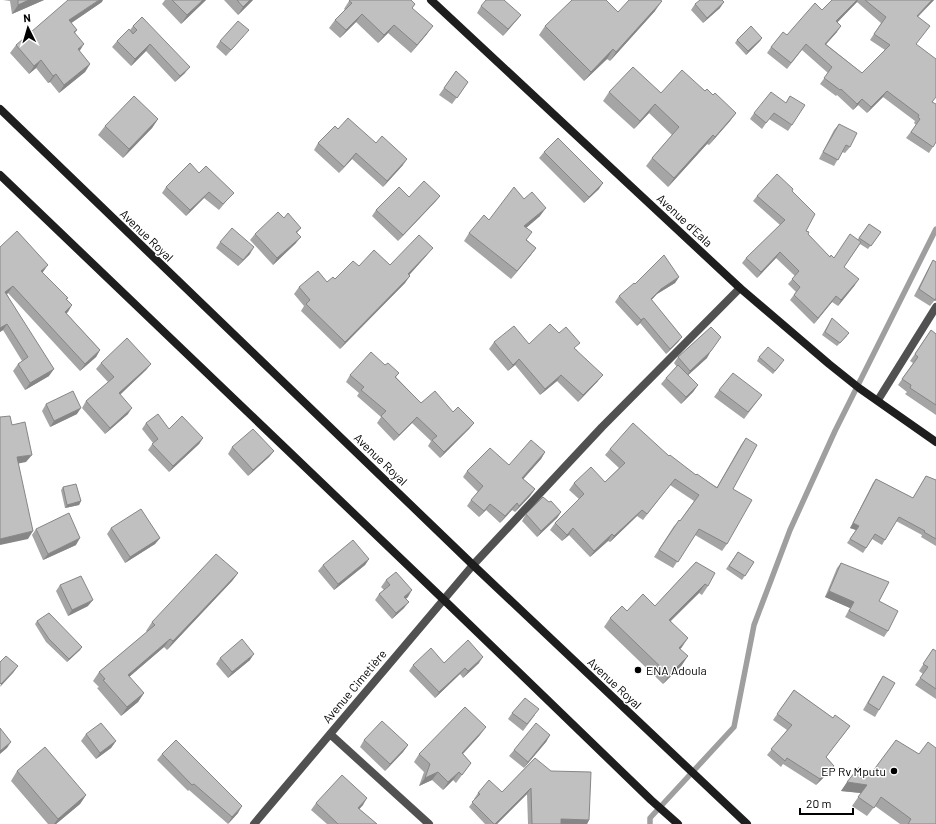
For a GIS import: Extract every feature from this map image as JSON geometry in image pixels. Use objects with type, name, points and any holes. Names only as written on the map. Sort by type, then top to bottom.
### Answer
[{"type":"street","name":"Avenue d'Eala","points":[[431,0],[740,288],[829,364],[936,442]]},
{"type":"street","name":"Avenue Royal","points":[[0,109],[473,565],[747,824]]},
{"type":"street","points":[[0,175],[651,800],[677,823]]},
{"type":"street","name":"Avenue Cimetière","points":[[254,824],[473,565],[602,427],[740,288]]},
{"type":"street","points":[[878,400],[936,307]]},
{"type":"street","points":[[330,734],[429,824]]},
{"type":"building","points":[[18,0],[29,0],[18,5]]},
{"type":"building","points":[[68,0],[99,0],[69,20],[77,30],[74,32],[84,44],[78,49],[90,64],[64,85],[56,74],[53,76],[41,60],[34,66],[16,45]]},
{"type":"building","points":[[172,0],[203,0],[187,15]]},
{"type":"building","points":[[237,0],[250,0],[243,7]]},
{"type":"building","points":[[411,0],[415,4],[412,8],[433,26],[417,45],[394,25],[384,35],[362,14],[346,30],[335,20],[352,3],[349,1]]},
{"type":"building","points":[[486,0],[504,0],[521,15],[508,29],[481,6]]},
{"type":"building","points":[[572,0],[606,0],[618,12],[629,0],[662,1],[616,52],[613,49],[591,72],[545,26]]},
{"type":"building","points":[[700,0],[722,0],[724,2],[707,18],[695,4]]},
{"type":"building","points":[[832,0],[857,0],[836,21],[841,26],[825,44],[862,73],[890,45],[874,34],[886,17],[865,0],[932,0],[917,16],[930,26],[916,44],[936,59],[936,97],[932,102],[936,104],[936,142],[933,147],[911,132],[920,119],[918,117],[919,115],[887,91],[871,107],[862,99],[857,104],[841,89],[840,90],[824,78],[832,67],[806,44],[791,63],[771,47],[783,32],[787,35],[815,3],[822,10]]},
{"type":"building","points":[[142,17],[190,67],[180,76],[150,44],[135,59],[117,41],[129,29],[133,34],[137,30],[133,26]]},
{"type":"building","points":[[238,21],[249,30],[231,50],[220,41]]},
{"type":"building","points":[[751,26],[762,38],[748,51],[737,40]]},
{"type":"building","points":[[633,67],[661,93],[682,70],[705,91],[707,89],[713,95],[715,93],[736,113],[715,137],[713,135],[674,178],[652,158],[679,127],[655,104],[640,121],[609,92]]},
{"type":"building","points":[[456,71],[468,82],[457,98],[444,88]]},
{"type":"building","points":[[771,92],[786,103],[790,96],[805,105],[792,125],[774,113],[766,123],[754,113]]},
{"type":"building","points":[[134,96],[158,119],[129,149],[105,126]]},
{"type":"building","points":[[348,118],[376,143],[382,136],[407,159],[387,181],[356,153],[344,167],[318,143],[335,126],[338,129]]},
{"type":"building","points":[[839,124],[857,133],[850,147],[846,145],[838,160],[823,152]]},
{"type":"building","points":[[558,138],[603,183],[589,197],[544,152]]},
{"type":"building","points":[[190,163],[199,173],[206,166],[234,193],[223,204],[209,192],[190,210],[166,187]]},
{"type":"building","points":[[777,174],[793,189],[792,191],[815,214],[806,231],[809,232],[808,234],[830,257],[831,255],[834,258],[850,234],[861,242],[844,267],[859,279],[841,300],[836,296],[818,318],[794,295],[800,287],[792,279],[799,271],[780,252],[761,272],[746,258],[785,220],[757,196]]},
{"type":"building","points":[[424,181],[440,196],[403,235],[376,210],[399,187],[409,197]]},
{"type":"building","points":[[514,187],[524,199],[532,192],[546,208],[524,226],[532,232],[526,240],[536,248],[517,271],[469,233],[484,215],[489,220]]},
{"type":"building","points":[[278,212],[284,218],[288,213],[301,228],[296,232],[301,237],[277,258],[255,234]]},
{"type":"building","points":[[869,224],[881,232],[871,246],[859,238]]},
{"type":"building","points":[[232,228],[254,247],[243,260],[220,242]]},
{"type":"building","points":[[17,231],[48,265],[41,271],[68,298],[66,299],[72,305],[65,312],[100,350],[85,364],[13,286],[5,292],[54,369],[30,383],[18,364],[28,357],[7,324],[0,328],[0,247]]},
{"type":"building","points":[[419,235],[433,248],[408,274],[410,276],[345,342],[306,304],[310,300],[299,287],[318,271],[327,282],[333,277],[335,279],[353,261],[359,266],[374,250],[390,265]]},
{"type":"building","points":[[664,255],[679,277],[661,289],[651,299],[682,337],[670,349],[644,318],[641,320],[619,296],[634,283],[635,284]]},
{"type":"building","points":[[933,260],[936,262],[935,300],[919,289]]},
{"type":"building","points":[[832,318],[849,333],[840,343],[825,332]]},
{"type":"building","points":[[550,324],[559,333],[566,327],[580,343],[574,348],[603,375],[583,395],[561,375],[545,389],[519,359],[513,365],[494,342],[514,326],[529,344]]},
{"type":"building","points":[[711,327],[721,337],[711,351],[690,371],[678,357]]},
{"type":"building","points":[[931,330],[936,334],[936,405],[910,388],[911,385],[902,379],[918,357],[915,354]]},
{"type":"building","points":[[127,338],[151,364],[119,393],[132,408],[110,428],[86,401],[114,377],[101,363]]},
{"type":"building","points":[[768,347],[784,360],[775,371],[759,357]]},
{"type":"building","points":[[371,352],[385,365],[388,363],[399,373],[395,377],[421,403],[435,391],[453,412],[458,407],[474,423],[444,452],[432,440],[437,436],[417,417],[399,435],[381,416],[386,411],[361,390],[364,387],[350,375]]},
{"type":"building","points":[[678,365],[698,385],[686,397],[666,378]]},
{"type":"building","points":[[733,373],[762,395],[748,412],[719,390]]},
{"type":"building","points":[[73,391],[81,408],[54,421],[46,404]]},
{"type":"building","points":[[158,414],[169,429],[182,416],[203,438],[173,466],[152,444],[158,439],[146,423]]},
{"type":"building","points":[[10,416],[12,425],[25,422],[32,455],[17,457],[33,531],[0,539],[0,417]]},
{"type":"building","points":[[633,423],[669,456],[670,455],[696,475],[697,474],[717,488],[746,438],[757,445],[733,489],[752,500],[727,544],[699,529],[678,562],[659,550],[679,520],[680,521],[699,495],[675,479],[647,514],[642,510],[614,536],[612,534],[594,551],[573,528],[567,535],[555,523],[584,494],[574,483],[591,467],[605,482],[625,463],[610,449]]},
{"type":"building","points":[[253,429],[274,451],[253,470],[232,447]]},
{"type":"building","points":[[531,440],[545,452],[522,478],[535,489],[519,506],[517,503],[505,516],[490,504],[484,511],[471,500],[483,486],[467,471],[490,448],[509,465]]},
{"type":"building","points":[[926,476],[936,480],[936,539],[924,532],[925,531],[899,517],[885,540],[875,534],[866,548],[850,539],[859,526],[853,523],[876,479],[913,498]]},
{"type":"building","points":[[76,484],[81,501],[67,505],[63,487]]},
{"type":"building","points":[[543,497],[549,502],[551,501],[561,512],[541,531],[526,514]]},
{"type":"building","points":[[141,509],[160,538],[130,557],[111,528]]},
{"type":"building","points":[[69,513],[80,538],[48,554],[36,529]]},
{"type":"building","points":[[353,540],[369,559],[338,584],[323,565]]},
{"type":"building","points":[[738,552],[754,562],[745,576],[729,566]]},
{"type":"building","points":[[216,554],[238,573],[173,641],[170,639],[128,675],[144,693],[127,707],[103,680],[105,679],[99,672],[155,625],[152,622]]},
{"type":"building","points":[[696,562],[715,573],[708,586],[705,584],[669,620],[688,638],[679,648],[688,656],[669,675],[610,618],[622,606],[627,611],[643,594],[655,606]]},
{"type":"building","points":[[841,563],[889,582],[879,601],[898,611],[888,631],[849,611],[854,602],[829,591]]},
{"type":"building","points":[[396,572],[412,590],[404,597],[409,602],[396,613],[379,594],[390,585],[386,580]]},
{"type":"building","points":[[81,576],[93,600],[72,610],[60,585]]},
{"type":"building","points":[[49,613],[82,647],[69,659],[49,639],[37,621]]},
{"type":"building","points":[[242,639],[254,654],[232,672],[220,658]]},
{"type":"building","points":[[468,640],[483,657],[468,671],[465,668],[439,692],[413,665],[431,648],[444,663]]},
{"type":"building","points":[[933,649],[936,651],[936,689],[920,678],[928,667],[923,664]]},
{"type":"building","points":[[6,656],[18,666],[1,684],[0,662]]},
{"type":"building","points":[[883,676],[895,683],[879,710],[868,703]]},
{"type":"building","points":[[794,690],[833,718],[835,715],[850,726],[826,757],[834,766],[820,779],[787,758],[785,761],[771,749],[792,725],[777,714]]},
{"type":"building","points":[[525,698],[539,709],[527,724],[512,713]]},
{"type":"building","points":[[465,707],[486,727],[462,753],[471,763],[462,775],[459,772],[448,782],[438,772],[425,778],[430,764],[419,754]]},
{"type":"building","points":[[382,721],[408,745],[390,764],[364,740]]},
{"type":"building","points":[[101,723],[116,741],[100,753],[86,734]]},
{"type":"building","points":[[536,723],[550,735],[528,762],[514,750]]},
{"type":"building","points":[[0,728],[11,742],[0,751]]},
{"type":"building","points":[[176,740],[242,806],[232,817],[194,784],[192,785],[162,754]]},
{"type":"building","points":[[896,740],[919,754],[928,742],[936,748],[936,824],[908,824],[911,819],[881,797],[874,808],[858,797],[867,785],[847,782],[859,767],[870,775]]},
{"type":"building","points":[[45,747],[86,795],[58,819],[17,771]]},
{"type":"building","points":[[535,758],[551,771],[591,772],[589,820],[561,819],[561,824],[532,824],[531,788],[495,824],[472,802],[480,794],[478,793],[489,780],[502,792]]},
{"type":"building","points":[[342,775],[367,798],[358,808],[377,824],[338,824],[316,803]]},
{"type":"waterway","points":[[650,824],[650,818],[734,727],[754,625],[790,530],[835,431],[936,229]]},
{"type":"place","name":"ENA Adoula","points":[[638,670]]},
{"type":"place","name":"EP Rv Mputu","points":[[894,771]]}]
